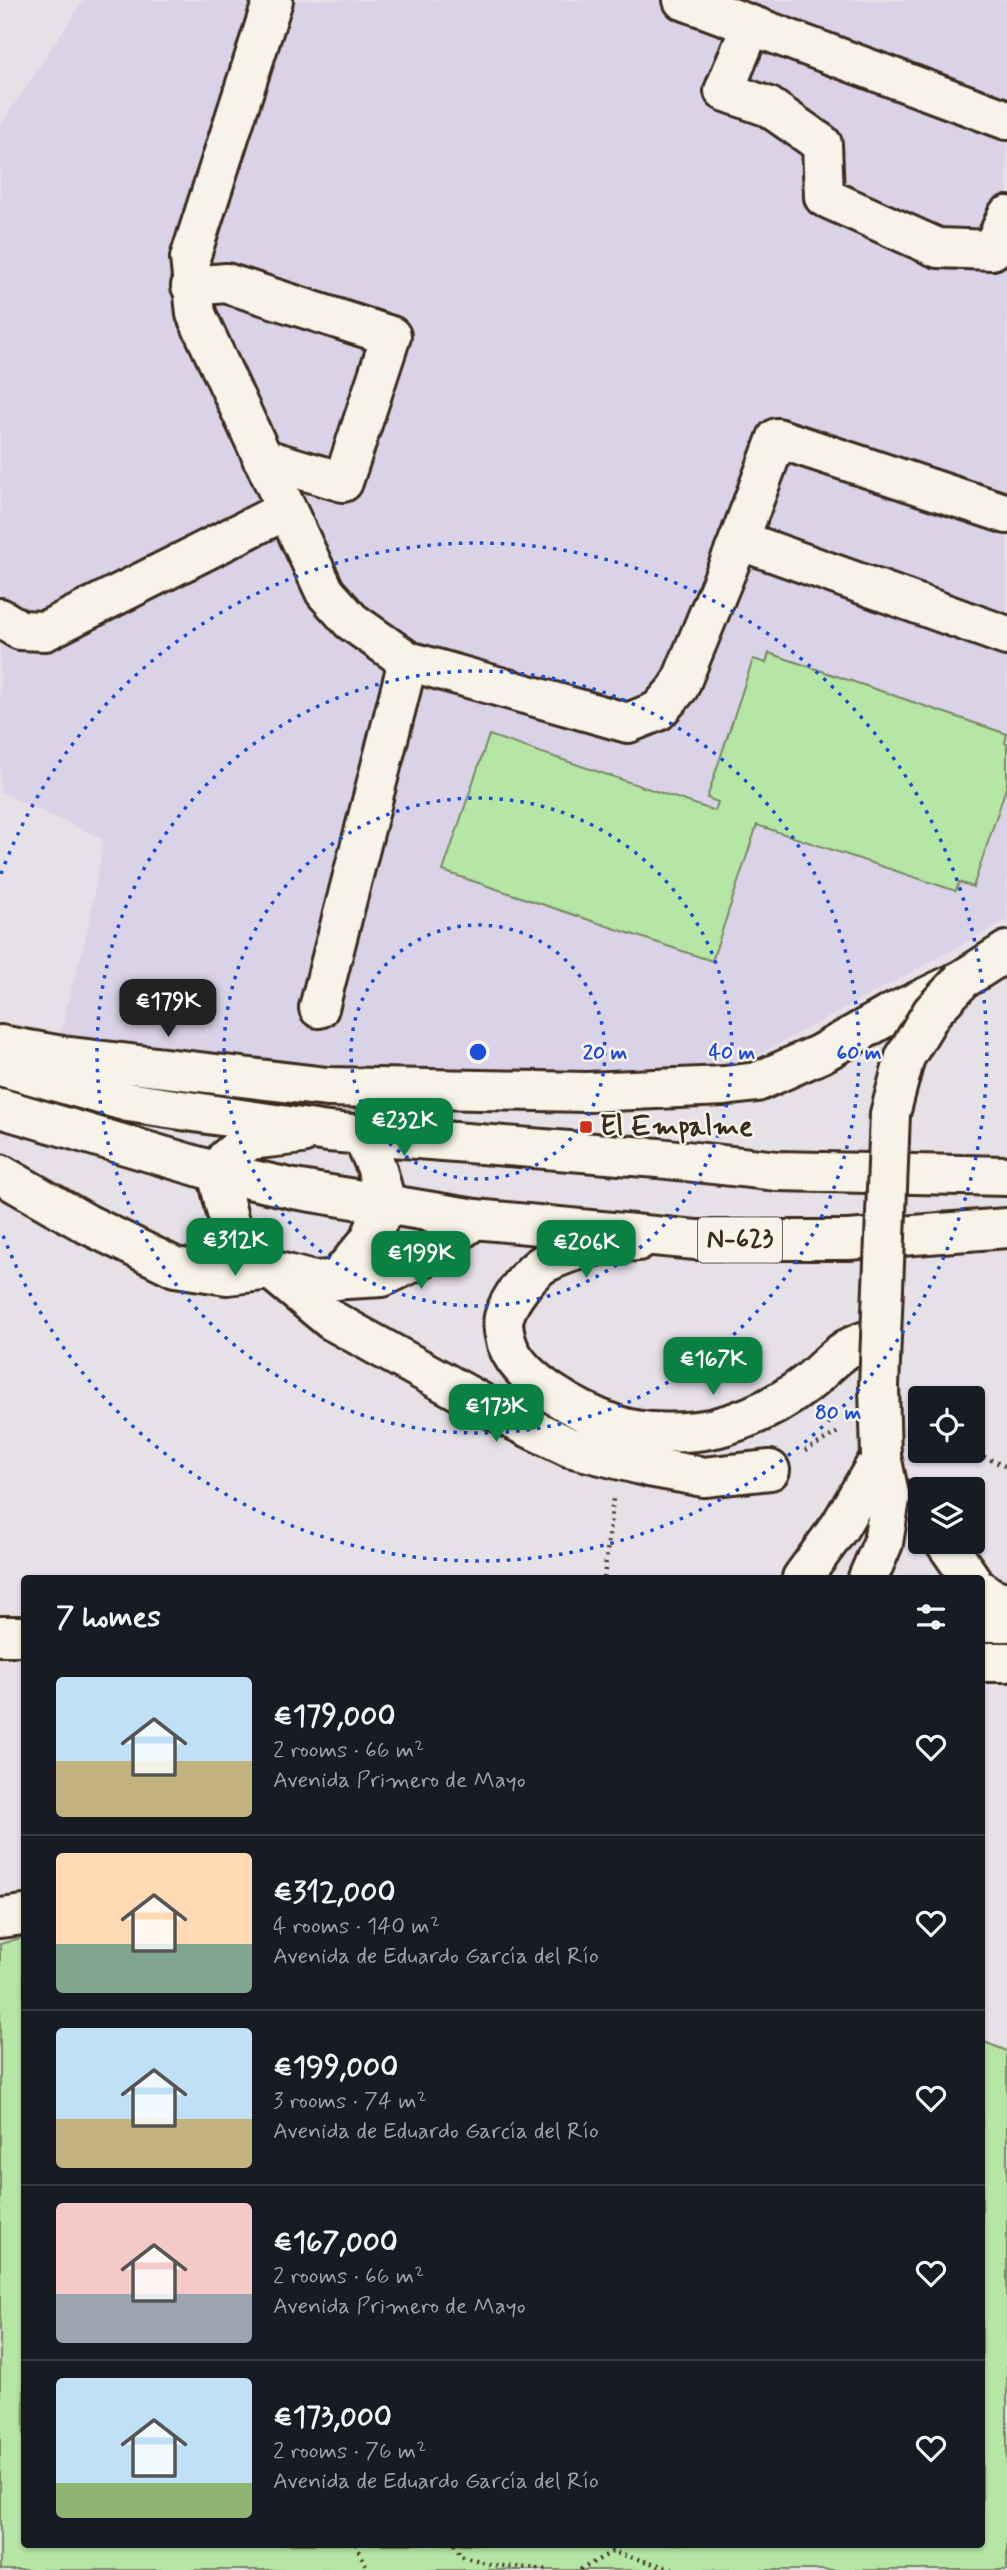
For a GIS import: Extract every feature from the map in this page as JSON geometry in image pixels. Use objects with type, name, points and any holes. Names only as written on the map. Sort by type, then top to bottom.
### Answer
[{"type":"main road","points":[[273,0],[190,258],[195,314],[325,592],[351,621],[408,661],[628,723],[658,711],[679,687],[777,438],[1007,514]]},
{"type":"main road","points":[[683,0],[1007,120]]},
{"type":"main road","points":[[751,26],[724,91],[769,107],[822,144],[824,197],[938,248],[992,250],[1007,216]]},
{"type":"main road","points":[[191,286],[226,283],[391,336],[343,482],[262,458]]},
{"type":"main road","points":[[0,618],[20,630],[45,631],[286,510]]},
{"type":"main road","points":[[739,540],[1007,636]]},
{"type":"main road","points":[[319,1008],[408,661]]},
{"type":"main road","points":[[0,1045],[62,1056],[327,1087],[587,1092],[724,1086],[757,1082],[820,1054],[889,1015],[962,980],[1007,951]]},
{"type":"main road","points":[[869,1575],[883,1543],[890,1499],[881,1456],[878,1387],[890,1114],[905,1057],[932,1012],[962,980]]},
{"type":"main road","points":[[0,1066],[128,1102],[345,1133],[659,1158],[777,1171],[1007,1177]]},
{"type":"main road","name":"N-623","points":[[0,1108],[217,1172],[295,1189],[475,1219],[696,1240],[848,1240],[1007,1228]]},
{"type":"main road","points":[[345,1133],[249,1140],[226,1159],[217,1172],[230,1226],[257,1258],[331,1320],[505,1416],[569,1447],[649,1467],[704,1477],[770,1470]]},
{"type":"main road","points":[[336,1280],[369,1241],[386,1203],[376,1166],[345,1133]]},
{"type":"main road","points":[[0,1174],[87,1224],[175,1267],[228,1275],[271,1270],[313,1281],[382,1277],[422,1258],[475,1219]]},
{"type":"main road","points":[[696,1240],[621,1241],[576,1251],[543,1264],[515,1293],[503,1319],[507,1344],[528,1376],[566,1401],[617,1425],[669,1433],[715,1428],[747,1418],[781,1402],[847,1349],[881,1335]]},
{"type":"main road","points":[[881,1456],[908,1490]]},
{"type":"main road","points":[[804,1575],[840,1526],[881,1456]]},
{"type":"main road","points":[[953,1554],[968,1575]]},
{"type":"main road","points":[[985,1594],[1007,1604]]},
{"type":"main road","points":[[985,1622],[1007,1622]]},
{"type":"main road","points":[[0,1636],[21,1636]]},
{"type":"main road","points":[[985,1662],[1007,1662]]},
{"type":"main road","points":[[0,1918],[21,1914]]},
{"type":"path","points":[[985,1457],[1007,1467]]},
{"type":"path","points":[[604,1575],[613,1498]]},
{"type":"path","points":[[358,2548],[368,2570]]},
{"type":"path","points":[[457,2548],[460,2555],[492,2565],[549,2570]]},
{"type":"path","points":[[580,2570],[612,2553],[677,2570]]},
{"type":"shaded area","points":[[84,0],[1007,0],[1007,920],[749,1060],[650,1070],[518,1075],[311,1069],[59,1037],[89,923],[103,839],[0,792],[0,126]]},
{"type":"green space","points":[[769,653],[1007,734],[1007,785],[973,887],[959,882],[956,891],[757,825],[712,961],[443,871],[489,735],[715,811],[718,802],[707,798],[753,659],[766,663]]},
{"type":"green space","points":[[21,1938],[21,2548],[985,2548],[985,2042],[1007,2051],[1007,2570],[0,2570],[0,1944]]},
{"type":"place","name":"El Empalme","points":[[586,1127]]}]
